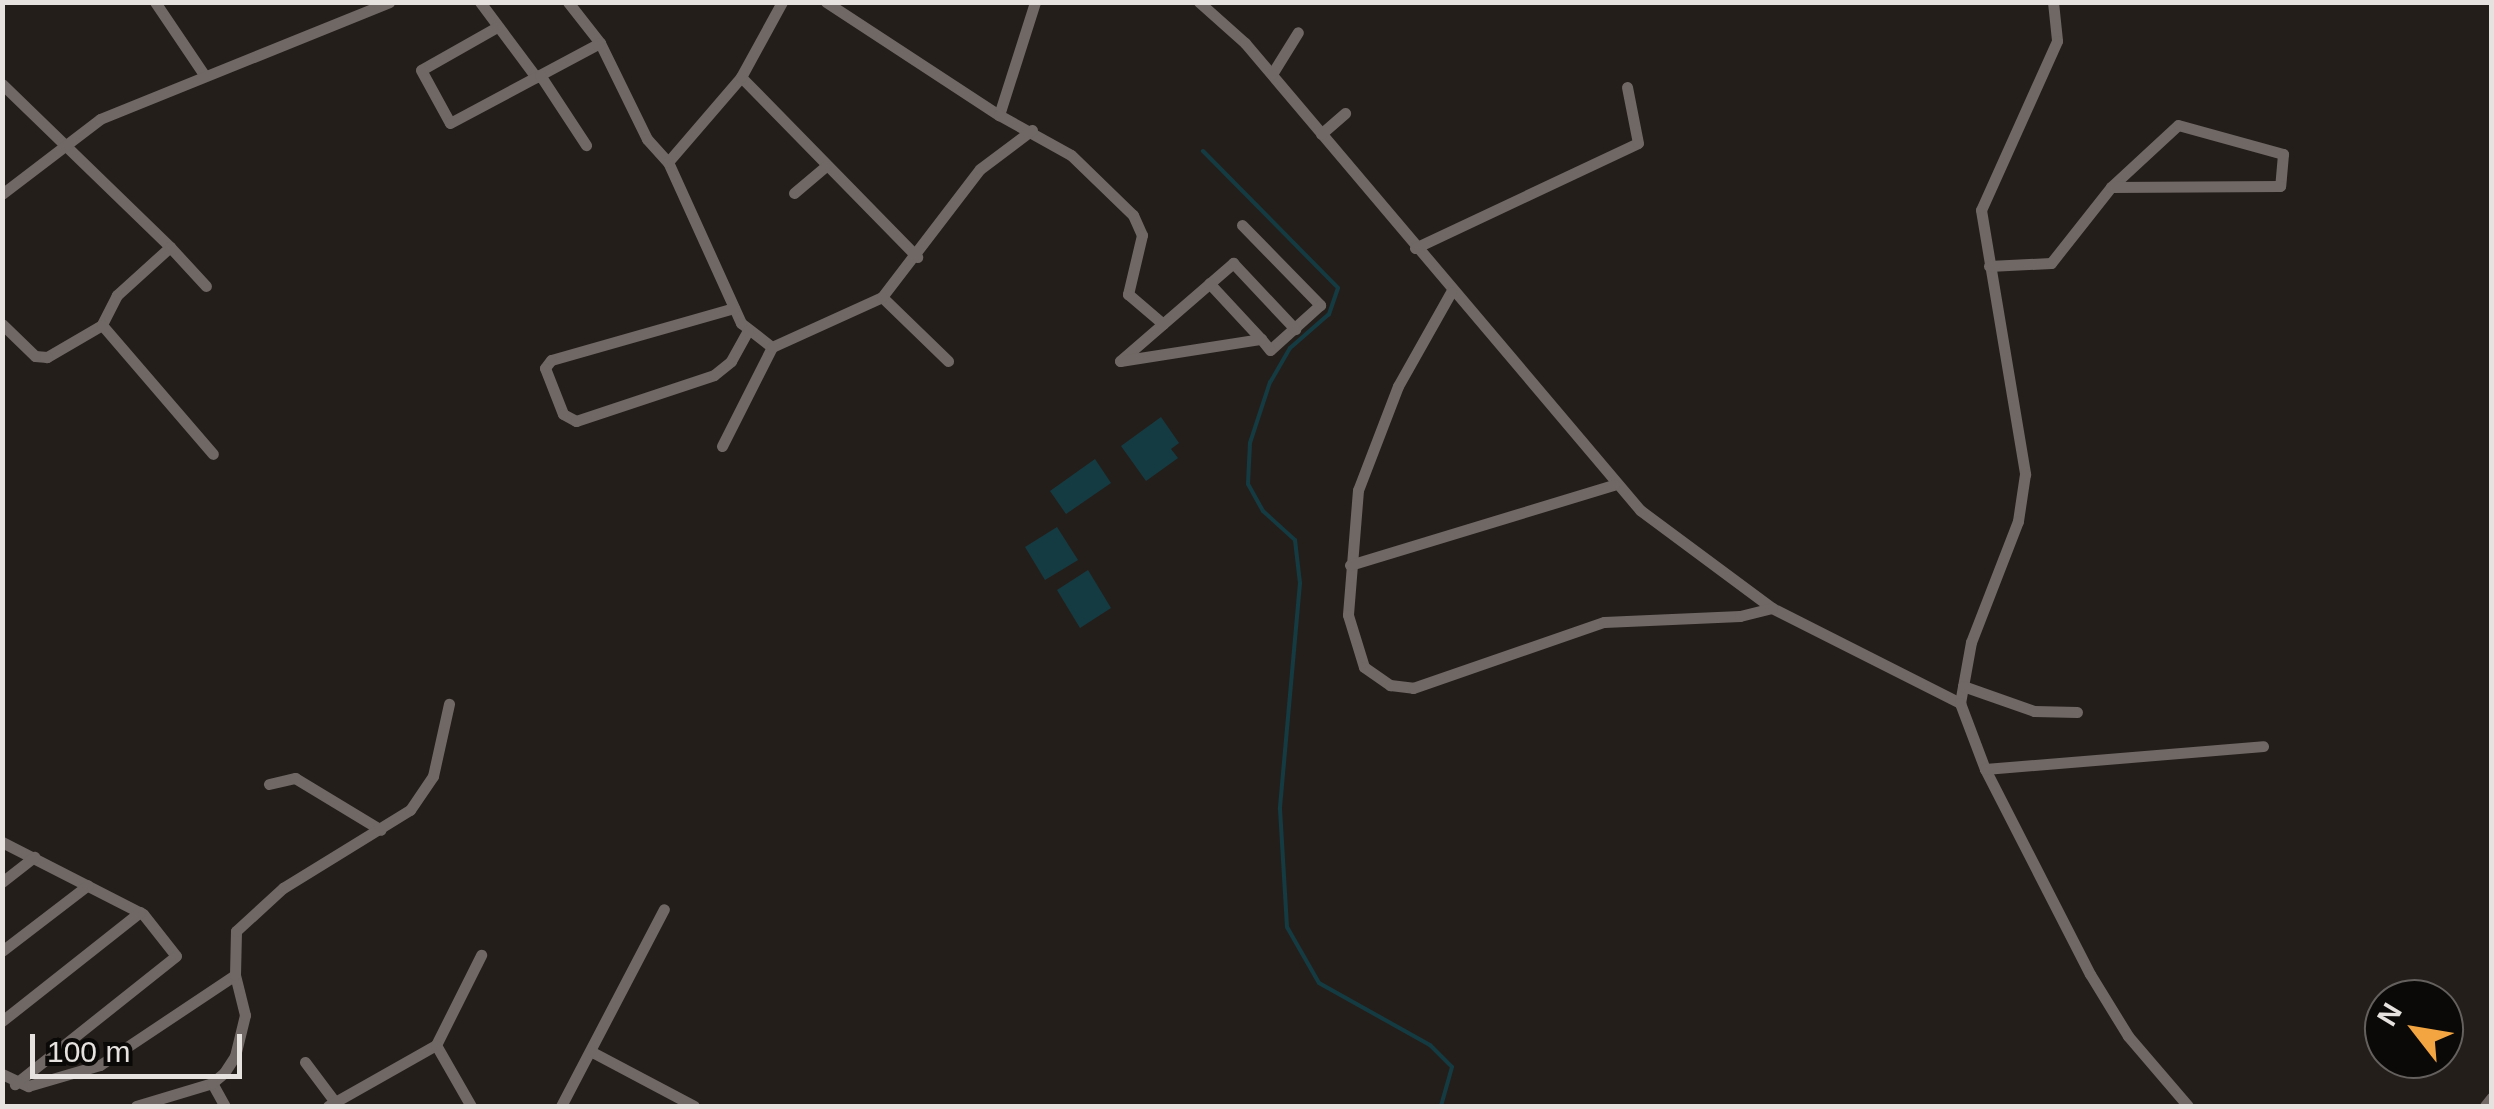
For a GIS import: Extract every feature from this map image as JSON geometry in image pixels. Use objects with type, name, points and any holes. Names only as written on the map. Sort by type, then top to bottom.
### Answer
[{"type":"street","points":[[155,2],[205,76]]},
{"type":"street","points":[[480,2],[586,144]]},
{"type":"street","points":[[568,2],[600,43],[648,139],[668,162],[734,308],[748,330],[772,348]]},
{"type":"street","points":[[668,162],[741,77],[782,2]]},
{"type":"street","points":[[826,2],[999,115],[1071,155],[1140,225],[1128,294],[1164,324]]},
{"type":"street","points":[[999,115],[1035,2]]},
{"type":"street","points":[[1200,2],[1272,74],[1411,246],[1614,485],[1772,608],[1960,703]]},
{"type":"street","points":[[2053,2],[2057,42],[1981,210],[2024,497],[1971,642],[1960,703],[1984,769],[2109,1007],[2188,1106]]},
{"type":"street","points":[[2,194],[62,142],[205,76],[381,4]]},
{"type":"street","points":[[497,27],[421,70],[446,121],[454,123],[600,43]]},
{"type":"street","points":[[1272,74],[1298,32]]},
{"type":"street","points":[[741,77],[917,257]]},
{"type":"street","points":[[2,84],[170,246],[206,286]]},
{"type":"street","points":[[1411,246],[1638,143],[1627,87]]},
{"type":"street","points":[[1321,134],[1345,113]]},
{"type":"street","points":[[1989,266],[2050,264],[2110,187],[2178,124],[2283,154],[2280,186],[2110,187]]},
{"type":"street","points":[[722,446],[772,348],[882,296],[917,257],[980,169],[1032,130]]},
{"type":"street","points":[[794,193],[826,166]]},
{"type":"street","points":[[1210,284],[1270,350],[1320,305],[1242,225]]},
{"type":"street","points":[[2,324],[35,356],[47,357],[102,325],[117,295],[170,246]]},
{"type":"street","points":[[1260,340],[1120,362],[1233,263],[1295,329]]},
{"type":"street","points":[[1452,292],[1369,450],[1350,565],[1355,646],[1377,679],[1400,688],[1604,622],[1740,616],[1772,608]]},
{"type":"street","points":[[882,296],[948,361]]},
{"type":"street","points":[[734,308],[551,360],[545,368],[563,414],[571,422],[714,375],[731,361],[748,330]]},
{"type":"street","points":[[102,325],[213,454]]},
{"type":"street","points":[[1350,565],[1614,485]]},
{"type":"street","points":[[1963,686],[2034,710],[2077,712]]},
{"type":"street","points":[[136,1106],[212,1083],[236,1056],[244,1034],[235,975],[241,924],[283,888],[410,810],[433,776],[449,704]]},
{"type":"street","points":[[1984,769],[2263,746]]},
{"type":"street","points":[[269,784],[295,778],[381,830]]},
{"type":"street","points":[[2,842],[140,912],[176,956],[15,1084]]},
{"type":"street","points":[[2,882],[34,858]]},
{"type":"street","points":[[2,952],[88,884]]},
{"type":"street","points":[[561,1106],[594,1053],[664,909]]},
{"type":"street","points":[[2,1021],[140,912]]},
{"type":"street","points":[[305,1062],[332,1104],[436,1045],[481,955]]},
{"type":"street","points":[[2,1074],[15,1084],[35,1085],[106,1062],[235,975]]},
{"type":"street","points":[[436,1045],[461,1096],[471,1106]]},
{"type":"street","points":[[594,1053],[694,1106]]},
{"type":"street","points":[[212,1083],[224,1106]]},
{"type":"street","points":[[448,1106],[461,1096]]},
{"type":"street","points":[[2484,1106],[2492,1097]]},
{"type":"water","points":[[1161,417],[1179,443],[1171,449],[1178,458],[1146,481],[1121,446]]},
{"type":"water","points":[[1095,459],[1111,483],[1066,514],[1050,491]]},
{"type":"water","points":[[1057,527],[1078,560],[1045,580],[1025,547]]},
{"type":"water","points":[[1088,570],[1111,608],[1080,628],[1057,590]]},
{"type":"waterway","points":[[1203,151],[1338,288],[1329,314],[1290,348],[1270,382],[1250,443],[1248,484],[1263,511],[1295,540],[1300,583],[1280,809],[1287,927],[1319,983],[1430,1045],[1452,1067],[1441,1106]]}]
